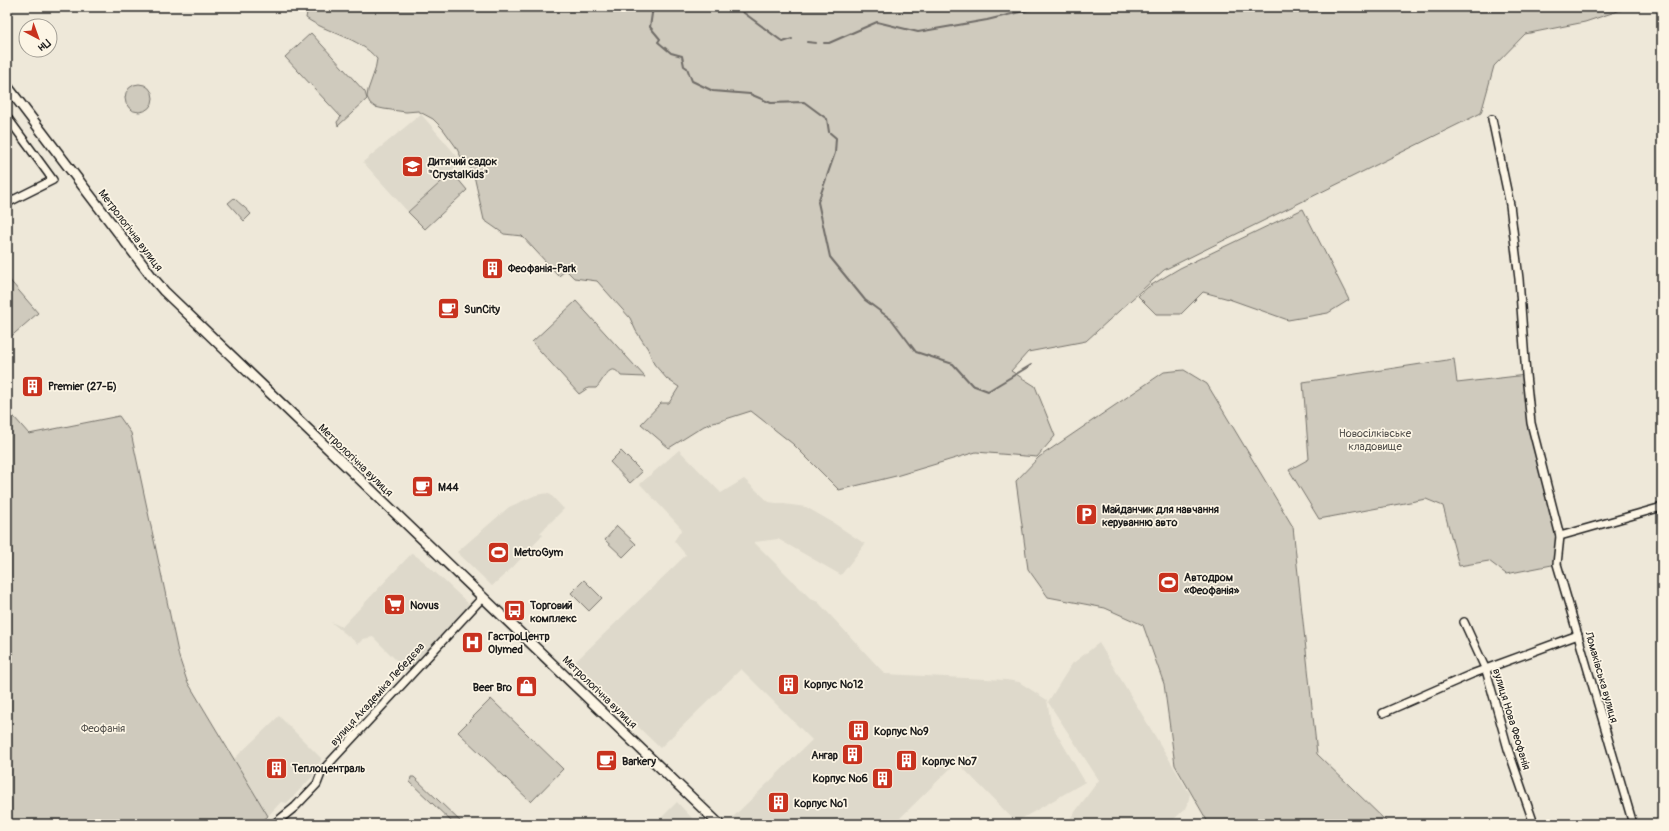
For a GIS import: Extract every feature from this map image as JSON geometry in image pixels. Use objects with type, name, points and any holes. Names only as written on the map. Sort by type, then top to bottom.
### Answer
[{"type":"street","name":"Метрологічна вулиця","points":[[7,86],[152,278],[164,291],[719,824]]},
{"type":"street","points":[[7,118],[53,178],[52,181],[7,203]]},
{"type":"street","points":[[1492,119],[1510,205],[1519,279],[1531,423],[1560,536],[1662,507]]},
{"type":"street","name":"Ломаківська вулиця","points":[[1560,536],[1557,564],[1633,824]]},
{"type":"street","name":"вулиця Академіка Лебедєва","points":[[274,824],[317,784],[322,771],[483,597]]},
{"type":"street","name":"вулиця Нова Феофанія","points":[[1464,622],[1486,670],[1508,749],[1534,824]]},
{"type":"street","points":[[1383,713],[1472,674],[1578,635]]},
{"type":"shaded area","name":"Дитячий садок \"CrystalKids\"","points":[[421,114],[462,162],[408,212],[363,162]]},
{"type":"shaded area","points":[[679,450],[721,493],[744,479],[769,502],[806,507],[865,544],[841,575],[778,539],[754,542],[811,599],[818,602],[885,674],[1006,680],[1019,682],[1047,700],[1051,724],[1085,782],[1016,822],[957,762],[897,821],[900,824],[738,824],[732,818],[812,740],[741,669],[660,748],[573,664],[686,555],[674,541],[682,529],[640,484]]},
{"type":"shaded area","points":[[549,493],[564,509],[540,533],[543,535],[513,567],[492,586],[457,552],[509,507],[536,495]]},
{"type":"shaded area","points":[[412,553],[423,561],[470,605],[407,671],[373,637],[363,639],[358,644],[331,622],[342,627]]},
{"type":"shaded area","points":[[1099,643],[1190,794],[1187,807],[1172,821],[1175,824],[1066,824],[1099,780],[1048,702],[1072,664]]},
{"type":"shaded area","points":[[279,716],[321,758],[321,761],[312,770],[313,776],[287,803],[281,802],[268,816],[234,759]]},
{"type":"shaded area","points":[[677,802],[698,824],[655,824]]},
{"type":"green space","points":[[308,7],[1630,7],[1585,22],[1525,34],[1494,66],[1481,113],[1164,270],[1086,341],[1028,352],[1011,371],[1035,386],[1055,436],[1037,457],[976,452],[896,476],[839,490],[793,444],[751,411],[704,426],[669,448],[641,424],[661,403],[669,403],[679,387],[667,379],[654,364],[648,349],[636,331],[630,318],[597,281],[574,278],[566,270],[559,276],[522,236],[504,234],[484,220],[473,171],[461,157],[456,147],[443,129],[433,119],[418,111],[406,112],[384,109],[375,107],[370,103],[367,97],[368,90],[377,59],[361,45],[323,28],[306,18]]},
{"type":"green space","points":[[311,33],[365,92],[367,99],[338,126],[337,122],[341,117],[285,57]]},
{"type":"green space","points":[[139,84],[149,88],[153,98],[149,108],[139,112],[129,108],[125,98],[129,88]]},
{"type":"green space","points":[[452,172],[467,190],[425,229],[408,212]]},
{"type":"green space","points":[[234,198],[251,214],[244,221],[228,203]]},
{"type":"green space","points":[[1303,209],[1349,300],[1328,313],[1288,320],[1229,299],[1203,292],[1181,314],[1156,314],[1138,296],[1148,287],[1180,268]]},
{"type":"green space","points":[[7,277],[38,313],[7,340]]},
{"type":"green space","points":[[576,301],[645,377],[621,376],[617,371],[613,370],[607,373],[596,388],[588,388],[579,394],[532,342]]},
{"type":"green space","name":"Новосілківське кладовище","points":[[1454,359],[1457,383],[1526,375],[1531,423],[1560,536],[1557,564],[1506,574],[1489,561],[1459,566],[1443,506],[1426,499],[1319,519],[1289,470],[1309,459],[1303,382]]},
{"type":"green space","name":"Автодром «Феофанія»","points":[[1184,370],[1207,384],[1293,527],[1317,754],[1389,824],[1209,824],[1175,765],[1164,684],[1143,625],[1105,608],[1048,597],[1028,569],[1016,481],[1039,457],[1164,372]]},
{"type":"green space","name":"Феофанія","points":[[7,409],[29,434],[119,416],[131,433],[179,657],[187,681],[268,816],[259,824],[7,824]]},
{"type":"green space","points":[[621,451],[642,472],[630,483],[610,462]]},
{"type":"green space","points":[[617,526],[636,544],[623,557],[605,540]]},
{"type":"green space","points":[[584,580],[602,598],[589,611],[571,593]]},
{"type":"green space","points":[[491,699],[563,769],[531,802],[458,732]]},
{"type":"green space","points":[[411,777],[414,777],[463,824],[454,824],[410,782]]},
{"type":"waterway","points":[[653,7],[650,27],[660,39],[658,42],[671,53],[682,56],[684,66],[687,68],[692,81],[713,91],[750,94],[771,103],[804,102],[827,119],[829,132],[836,138],[835,153],[818,202],[830,257],[865,300],[892,320],[916,352],[953,364],[972,385],[988,391],[1031,365]]},
{"type":"waterway","points":[[736,7],[783,42],[792,39]]},
{"type":"waterway","points":[[824,43],[829,43],[877,22],[918,32],[987,20],[1040,7]]},
{"type":"waterway","points":[[807,42],[816,43]]},
{"type":"place","name":"Дитячий садок \"CrystalKids\"","points":[[412,167]]},
{"type":"place","name":"Феофанія-Park","points":[[493,268]]},
{"type":"place","name":"SunCity","points":[[448,309]]},
{"type":"place","name":"Premier (27-Б)","points":[[33,386]]},
{"type":"place","name":"M44","points":[[422,487]]},
{"type":"place","name":"Майданчик для навчання керуванню авто","points":[[1086,515]]},
{"type":"place","name":"MetroGym","points":[[498,552]]},
{"type":"place","name":"Автодром «Феофанія»","points":[[1169,583]]},
{"type":"place","name":"Novus","points":[[395,605]]},
{"type":"place","name":"Торговий комплекс","points":[[515,611]]},
{"type":"place","name":"ГастроЦентр Olymed","points":[[472,642]]},
{"type":"place","name":"Корпус №12","points":[[788,684]]},
{"type":"place","name":"Beer Bro","points":[[527,687]]},
{"type":"place","name":"Корпус №9","points":[[859,731]]},
{"type":"place","name":"Ангар","points":[[853,755]]},
{"type":"place","name":"Barkery","points":[[606,761]]},
{"type":"place","name":"Корпус №7","points":[[906,761]]},
{"type":"place","name":"Теплоцентраль","points":[[277,768]]},
{"type":"place","name":"Корпус №6","points":[[883,778]]},
{"type":"place","name":"Корпус №1","points":[[779,803]]}]
